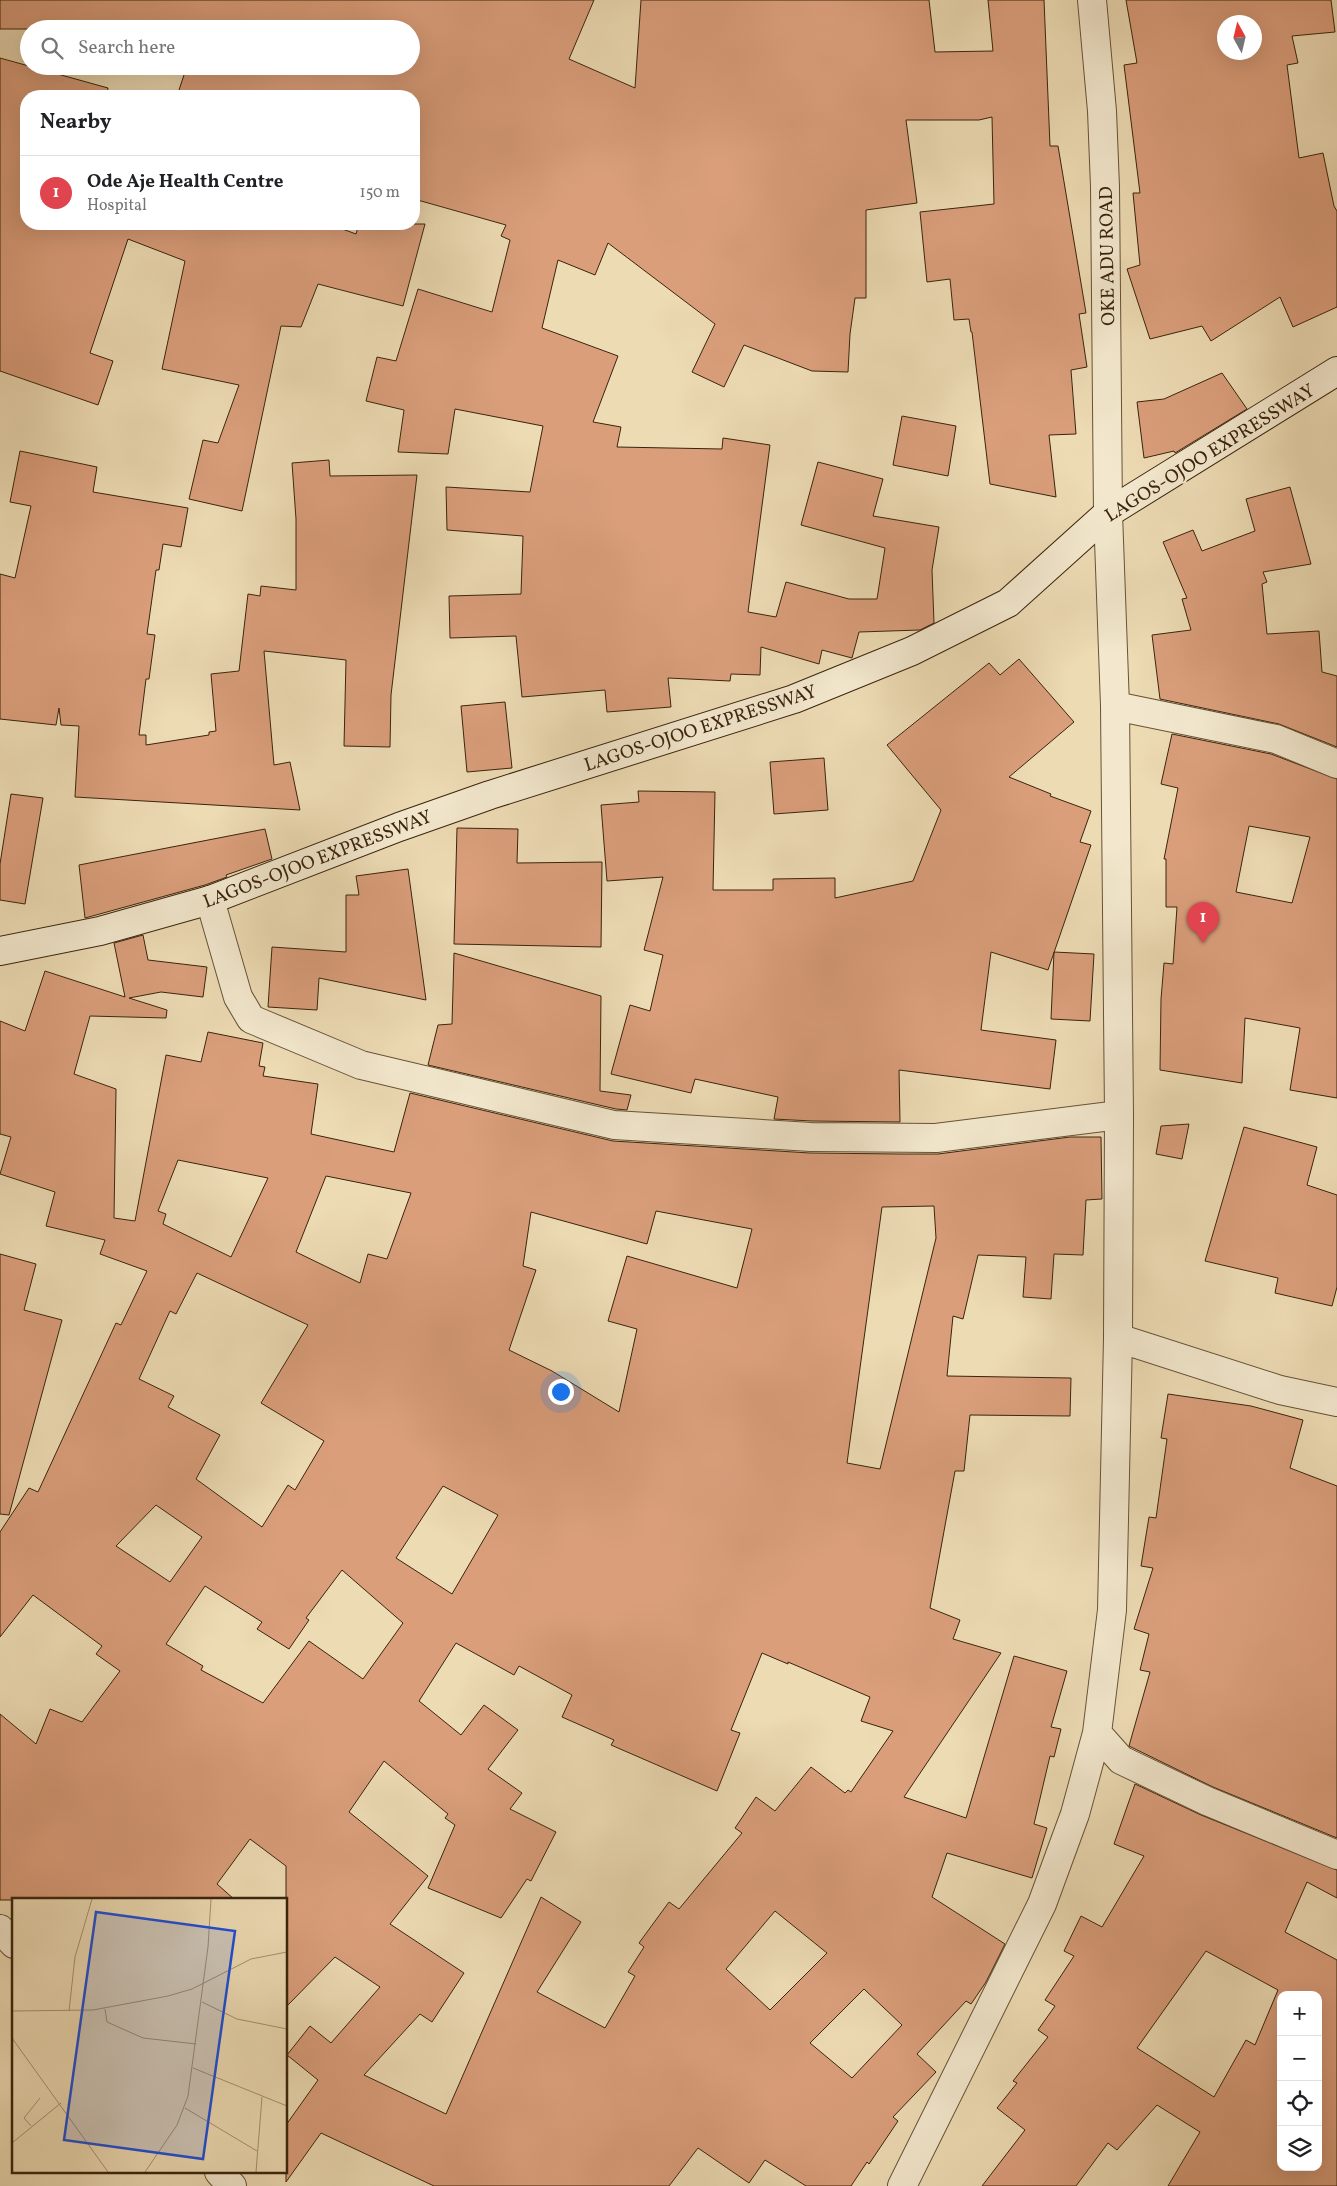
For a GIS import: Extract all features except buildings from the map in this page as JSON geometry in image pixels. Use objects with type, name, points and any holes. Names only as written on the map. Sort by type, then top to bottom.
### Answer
[{"type":"street","name":"OKE ADU ROAD","points":[[902,2186],[1042,1904],[1075,1814],[1097,1733],[1112,1610],[1118,1338],[1119,1115],[1115,706],[1108,513],[1105,187],[1102,111],[1092,0]]},
{"type":"street","name":"LAGOS-OJOO EXPRESSWAY","points":[[0,951],[100,930],[210,900],[490,794],[794,699],[912,651],[1008,603],[1108,513],[1337,371]]},
{"type":"street","points":[[1115,706],[1276,738],[1337,764]]},
{"type":"street","points":[[210,900],[238,997],[251,1019],[361,1065],[605,1123],[811,1137],[936,1138],[1119,1115]]},
{"type":"street","points":[[1118,1338],[1280,1390],[1337,1402]]},
{"type":"street","points":[[1097,1733],[1121,1760],[1207,1801],[1337,1855]]},
{"type":"street","points":[[0,1929],[12,1942]]},
{"type":"street","points":[[221,2174],[232,2186]]},
{"type":"place","name":"Ode Aje Health Centre","points":[[1203,943]]}]
